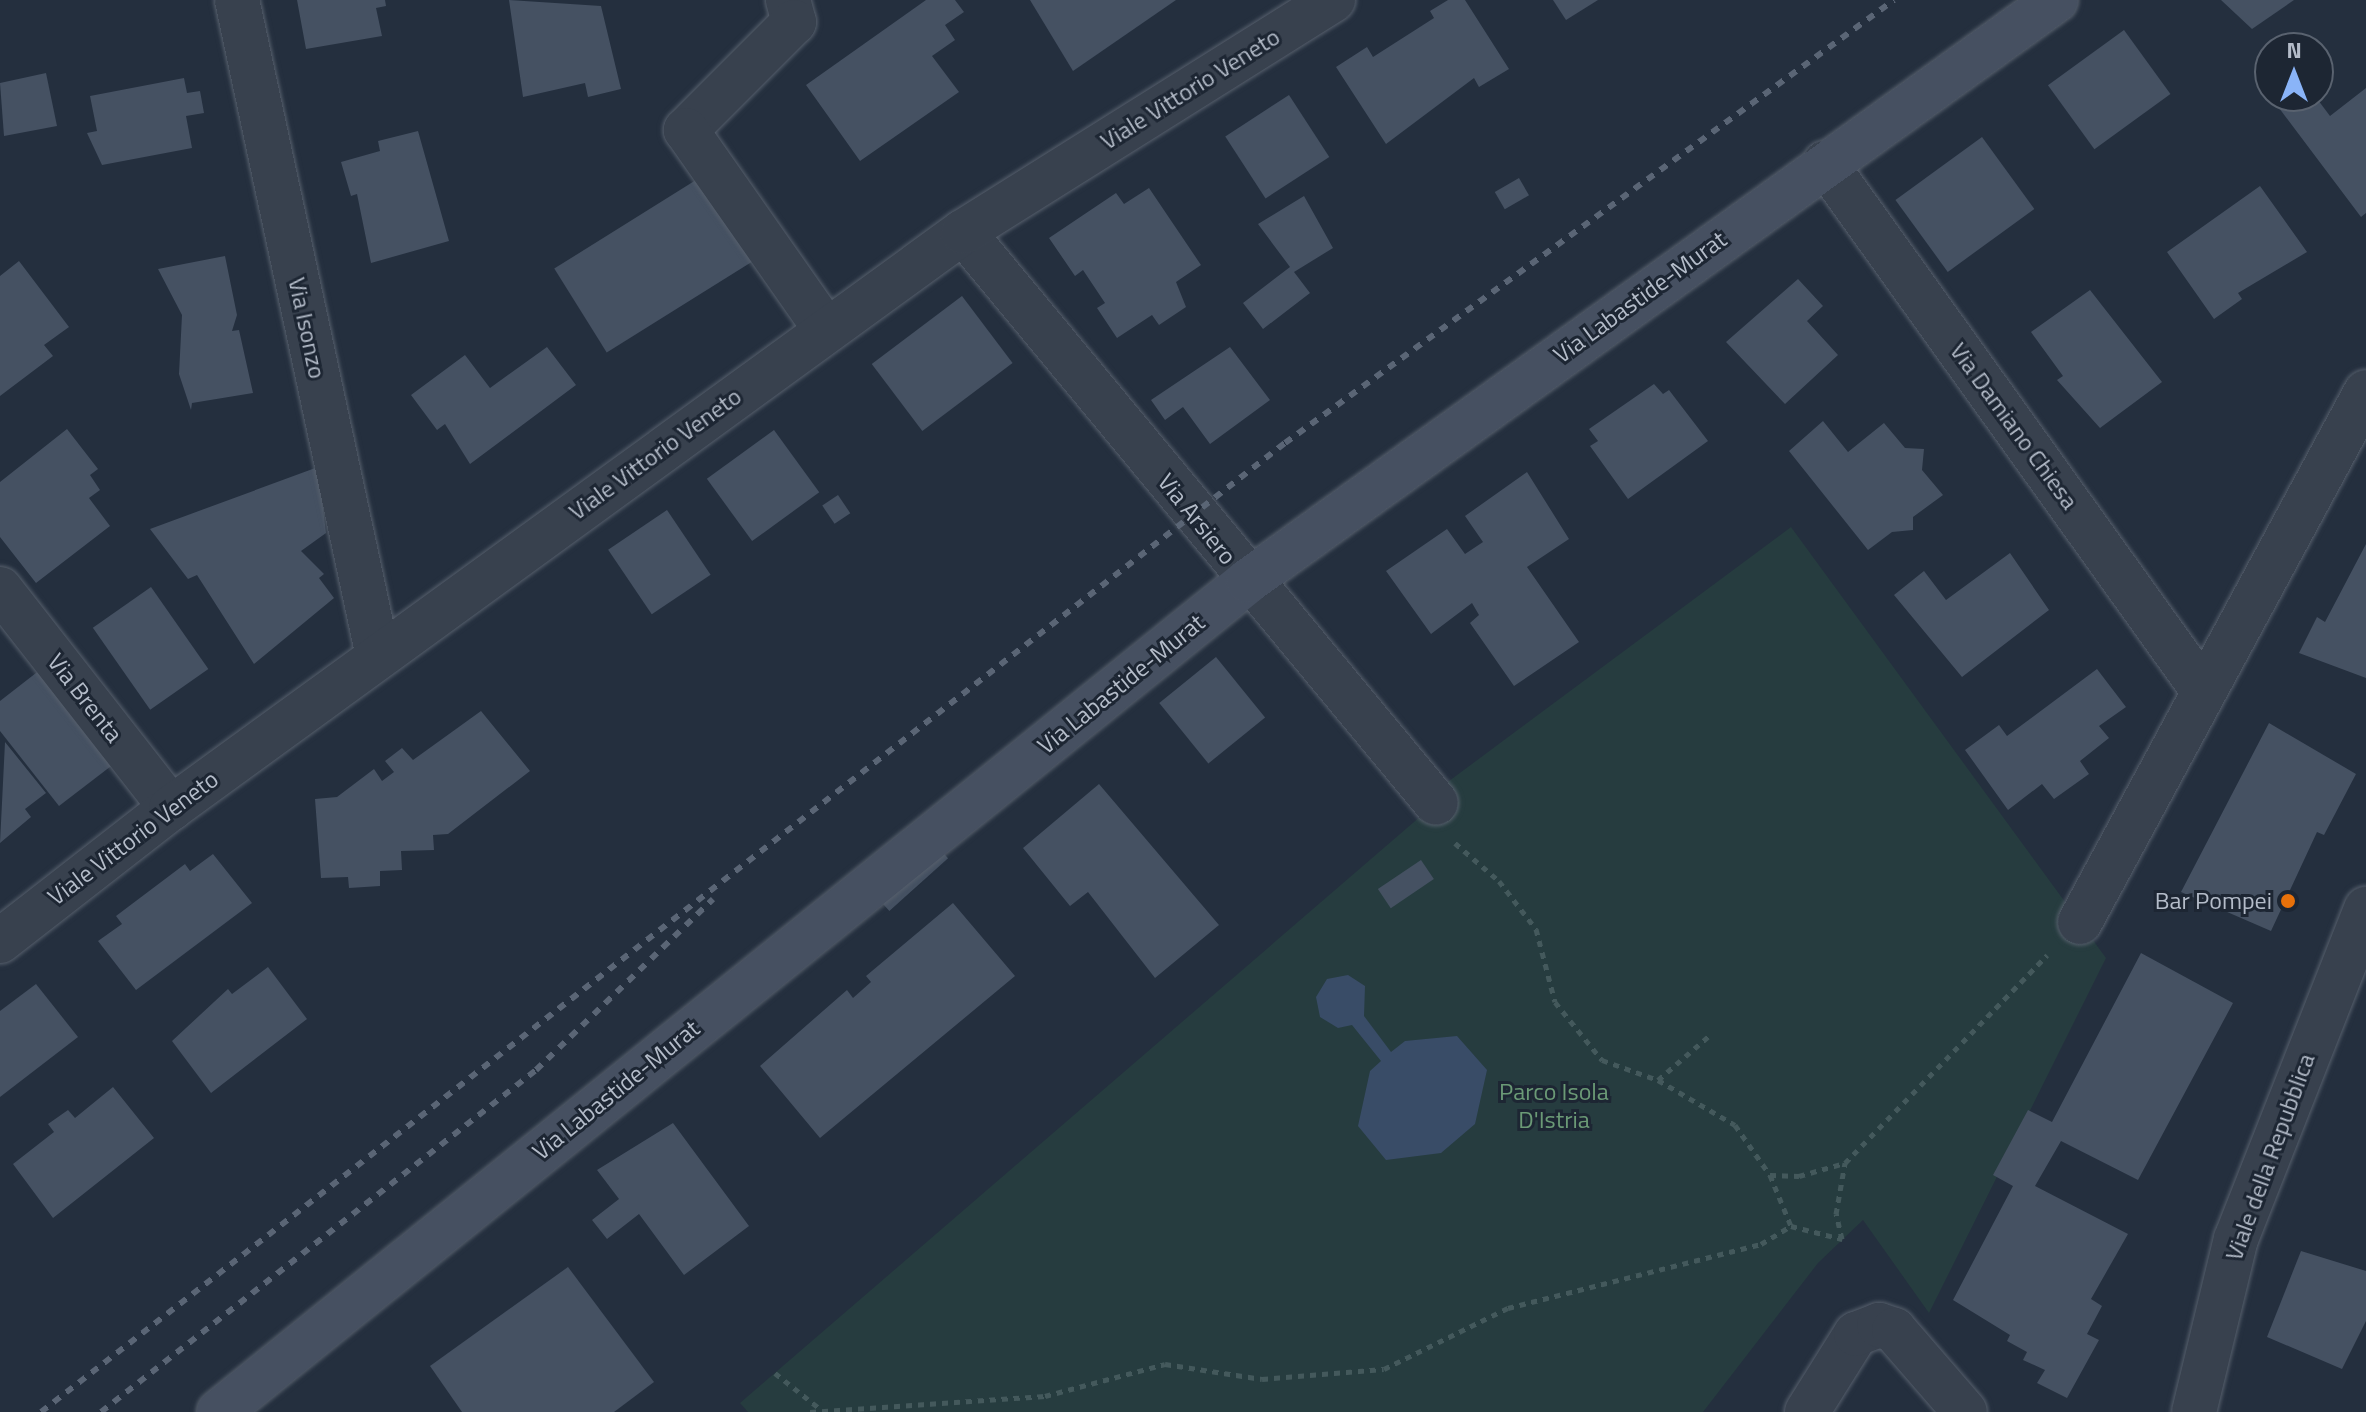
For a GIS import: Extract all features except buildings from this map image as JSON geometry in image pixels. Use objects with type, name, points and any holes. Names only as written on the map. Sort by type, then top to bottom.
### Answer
[{"type":"street","name":"Via Isonzo","points":[[237,0],[378,656]]},
{"type":"street","points":[[788,0],[794,22],[686,130],[826,330]]},
{"type":"street","name":"Via Labastide-Murat","points":[[219,1412],[1248,581],[1825,163],[2056,0]]},
{"type":"street","name":"Viale Vittorio Veneto","points":[[0,941],[171,808],[963,232],[1313,5]]},
{"type":"street","name":"Via Damiano Chiesa","points":[[1825,163],[2202,689]]},
{"type":"street","name":"Via Arsiero","points":[[963,232],[1248,581],[1436,803]]},
{"type":"street","points":[[2080,922],[2202,689],[2366,392]]},
{"type":"street","name":"Via Brenta","points":[[0,589],[171,808]]},
{"type":"street","name":"Viale della Repubblica","points":[[2194,1412],[2236,1239],[2364,918]]},
{"type":"street","points":[[1807,1412],[1856,1334],[1879,1325],[1894,1330],[1965,1412]]},
{"type":"path","points":[[1436,803],[1453,842],[1499,881],[1536,929],[1565,1013],[1602,1060],[1658,1080],[1735,1125],[1770,1175],[1791,1226]]},
{"type":"path","points":[[1770,1175],[1812,1174],[1845,1163],[2080,922]]},
{"type":"path","points":[[1658,1080],[1710,1035]]},
{"type":"path","points":[[810,1412],[819,1408],[1045,1396],[1165,1364],[1262,1379],[1384,1369],[1508,1308],[1761,1244],[1791,1226],[1842,1239],[1836,1214],[1845,1163]]},
{"type":"path","points":[[775,1373],[819,1408]]},
{"type":"green space","name":"Parco Isola D'Istria","points":[[1791,527],[2106,958],[1929,1313],[1863,1220],[1818,1263],[1703,1412],[748,1412],[740,1403],[1436,803],[1445,784]]},
{"type":"water","points":[[1348,975],[1365,986],[1364,1016],[1391,1052],[1405,1041],[1457,1036],[1487,1070],[1475,1124],[1441,1153],[1386,1160],[1358,1126],[1370,1071],[1381,1061],[1352,1025],[1338,1028],[1320,1017],[1316,997],[1327,979]]},
{"type":"railway","points":[[41,1412],[1285,443],[1894,0]]},
{"type":"railway","points":[[101,1412],[536,1070],[713,899]]},
{"type":"place","name":"Bar Pompei","points":[[2288,901]]}]
